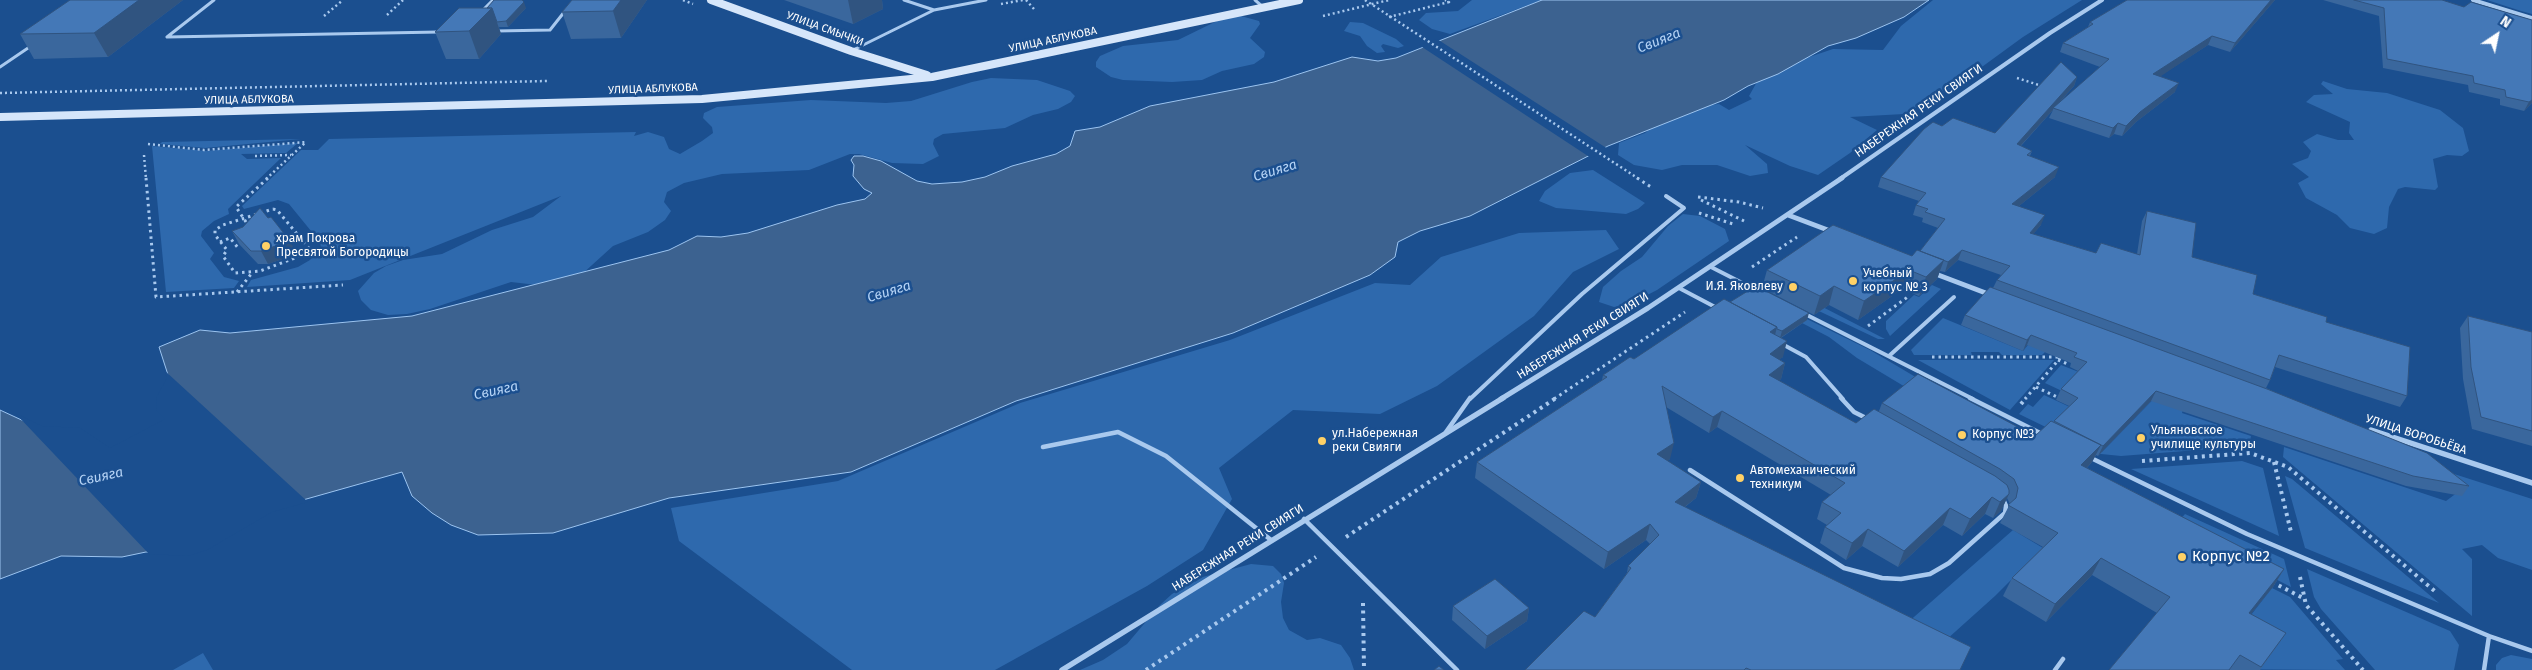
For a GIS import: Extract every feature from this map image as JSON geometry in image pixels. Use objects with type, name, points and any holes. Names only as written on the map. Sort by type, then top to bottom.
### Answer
[{"type":"street","name":"УЛИЦА СМЫЧКИ","points":[[711,0],[852,51],[932,77]]},
{"type":"street","name":"УЛИЦА АБЛУКОВА","points":[[0,117],[659,101],[932,77],[1299,0]]},
{"type":"street","name":"НАБЕРЕЖНАЯ РЕКИ СВИЯГИ","points":[[1062,670],[1680,288],[1996,70],[2102,0]]},
{"type":"street","points":[[2473,0],[2532,18]]},
{"type":"street","points":[[1788,215],[1843,236]]},
{"type":"street","points":[[1922,269],[1995,296]]},
{"type":"street","name":"УЛИЦА ВОРОБЬЁВА","points":[[2364,428],[2532,483]]},
{"type":"lane","points":[[214,0],[167,37],[444,32]]},
{"type":"lane","points":[[481,12],[493,0]]},
{"type":"lane","points":[[904,0],[934,10]]},
{"type":"lane","points":[[852,51],[934,10],[986,0]]},
{"type":"lane","points":[[1255,0],[1263,7]]},
{"type":"lane","points":[[492,31],[550,30],[569,7]]},
{"type":"lane","points":[[0,68],[38,42]]},
{"type":"lane","points":[[1444,435],[1473,394],[1582,294],[1684,208],[1666,196]]},
{"type":"lane","points":[[1712,267],[1758,290]]},
{"type":"lane","points":[[1680,288],[1720,310]]},
{"type":"lane","points":[[1888,356],[1954,297]]},
{"type":"lane","points":[[1801,312],[2051,438]]},
{"type":"lane","points":[[1780,343],[1806,357],[1854,412],[1871,422]]},
{"type":"lane","points":[[1043,447],[1118,432],[1166,456],[1271,540]]},
{"type":"lane","points":[[2084,455],[2247,534],[2489,636],[2532,651]]},
{"type":"lane","points":[[1690,470],[1844,568],[1882,578],[1901,579],[1930,574],[1949,563],[2005,512],[2006,506],[1996,494]]},
{"type":"lane","points":[[1304,519],[1457,670]]},
{"type":"lane","points":[[2484,670],[2489,636]]},
{"type":"lane","points":[[2055,670],[2063,659]]},
{"type":"path","points":[[323,17],[343,0]]},
{"type":"path","points":[[385,18],[403,0]]},
{"type":"path","points":[[1026,0],[1034,9]]},
{"type":"path","points":[[1365,0],[1666,196]]},
{"type":"path","points":[[1323,16],[1389,0]]},
{"type":"path","points":[[1389,17],[1449,2],[1445,0]]},
{"type":"path","points":[[1996,70],[2047,88]]},
{"type":"path","points":[[0,93],[549,80]]},
{"type":"path","points":[[148,144],[204,150],[307,142],[236,207],[246,222]]},
{"type":"path","points":[[144,155],[156,297],[343,285]]},
{"type":"path","points":[[255,156],[292,155]]},
{"type":"path","points":[[1746,229],[1744,220],[1692,197],[1739,202],[1788,215]]},
{"type":"path","points":[[1684,208],[1737,226]]},
{"type":"path","points":[[275,209],[308,248],[306,252],[295,258],[252,273],[235,273],[223,256],[227,250],[220,242],[215,230],[243,218],[275,209]]},
{"type":"path","points":[[1735,279],[1816,225]]},
{"type":"path","points":[[220,242],[230,238],[239,249]]},
{"type":"path","points":[[237,292],[252,273]]},
{"type":"path","points":[[1868,326],[1910,296]]},
{"type":"path","points":[[1146,670],[1702,300]]},
{"type":"path","points":[[1927,357],[2062,357],[2009,417]]},
{"type":"path","points":[[2058,360],[2070,365]]},
{"type":"path","points":[[2036,387],[2058,397]]},
{"type":"path","points":[[2141,461],[2250,453],[2288,467],[2445,599]]},
{"type":"path","points":[[2274,462],[2296,554],[2306,606],[2363,670]]},
{"type":"path","points":[[1363,577],[1364,670]]},
{"type":"path","points":[[2271,582],[2305,600]]},
{"type":"shaded area","points":[[1472,0],[1542,0],[1450,34],[1432,29],[1419,20],[1426,13],[1458,11]]},
{"type":"shaded area","points":[[1933,0],[2082,0],[2023,37],[1953,88],[1904,114],[1850,117],[1877,130],[1850,153],[1818,175],[1790,166],[1745,145],[1767,164],[1768,173],[1750,176],[1717,165],[1682,165],[1662,170],[1634,165],[1618,155],[1619,143],[1645,133],[1668,115],[1687,108],[1719,104],[1729,110],[1752,99],[1749,96],[1762,73],[1833,49],[1883,50],[1901,26]]},
{"type":"shaded area","points":[[2487,0],[2532,0],[2532,14],[2521,11]]},
{"type":"shaded area","points":[[1241,16],[1259,21],[1260,24],[1250,38],[1265,52],[1264,57],[1254,64],[1222,71],[1202,80],[1172,82],[1123,80],[1111,77],[1096,67],[1096,62],[1100,56],[1123,46],[1178,40],[1223,18]]},
{"type":"shaded area","points":[[1350,22],[1363,23],[1396,39],[1404,46],[1398,48],[1383,44],[1381,46],[1385,52],[1377,53],[1367,46],[1360,36],[1344,31]]},
{"type":"shaded area","points":[[991,78],[1037,80],[1070,91],[1075,96],[1071,102],[1058,109],[1033,115],[1005,128],[943,134],[934,139],[933,144],[939,156],[923,164],[892,163],[859,154],[850,154],[809,170],[722,174],[684,183],[667,192],[664,202],[671,211],[665,220],[648,232],[613,246],[581,275],[546,286],[511,282],[430,309],[407,314],[388,315],[371,310],[361,300],[358,291],[374,273],[386,266],[403,260],[442,254],[492,230],[533,217],[561,196],[350,280],[247,287],[251,280],[298,267],[310,260],[321,248],[320,242],[289,204],[278,200],[244,209],[242,206],[301,150],[318,150],[329,139],[636,132],[634,136],[648,132],[664,137],[669,149],[680,154],[713,133],[712,127],[703,118],[704,113],[717,107],[811,100],[886,103],[911,101]]},
{"type":"shaded area","points":[[2323,81],[2347,89],[2387,93],[2440,110],[2463,128],[2469,151],[2462,156],[2447,155],[2433,159],[2438,187],[2435,190],[2405,187],[2398,189],[2389,207],[2387,228],[2374,234],[2350,228],[2337,215],[2306,198],[2298,183],[2309,177],[2292,164],[2308,158],[2311,151],[2303,142],[2317,134],[2338,140],[2354,140],[2349,133],[2350,122],[2306,102],[2314,95],[2333,94],[2321,84]]},
{"type":"shaded area","points":[[301,139],[205,148],[160,144],[162,142]]},
{"type":"shaded area","points":[[298,143],[286,153],[241,154],[247,159],[281,158],[228,209],[229,214],[214,221],[202,231],[201,236],[214,253],[210,259],[224,277],[239,281],[234,288],[166,292],[152,146],[206,151]]},
{"type":"shaded area","points":[[1593,170],[1645,203],[1638,209],[1626,214],[1556,208],[1539,201],[1545,191],[1570,173]]},
{"type":"shaded area","points":[[1683,214],[1700,216],[1725,229],[1729,241],[1657,290],[1628,305],[1614,307],[1599,302],[1603,287],[1621,271],[1642,257],[1668,226]]},
{"type":"shaded area","points":[[1606,230],[1619,249],[1573,272],[1534,316],[1437,386],[1380,414],[1293,410],[1219,468],[1232,499],[1203,550],[1147,586],[995,670],[852,670],[679,541],[671,508],[838,481],[1020,403],[1230,340],[1375,283],[1410,285],[1441,257],[1519,233]]},
{"type":"shaded area","points":[[1772,281],[1885,339],[1878,339],[1766,286]]},
{"type":"shaded area","points":[[1932,285],[1941,289],[1890,336],[1886,329],[1886,321],[1914,295],[1919,297]]},
{"type":"shaded area","points":[[1754,293],[1870,350],[1924,382],[1912,391],[1857,358],[1829,337],[1750,296]]},
{"type":"shaded area","points":[[1943,318],[2023,351],[2041,329],[2046,351],[2042,355],[2002,355],[1999,352],[1971,352],[1972,355],[1914,355],[1911,350]]},
{"type":"shaded area","points":[[1918,360],[2054,360],[2010,410]]},
{"type":"shaded area","points":[[2061,365],[2099,380],[2079,399],[2045,383]]},
{"type":"shaded area","points":[[2171,381],[2189,388],[2182,413],[2251,436],[2249,446],[2121,456],[2101,454],[2019,414],[2028,404],[2033,407],[2044,395],[2072,408],[2052,427],[2102,452]]},
{"type":"shaded area","points":[[2284,447],[2446,501],[2458,492],[2451,473],[2532,499],[2532,570],[2498,558],[2482,545],[2462,549],[2472,559],[2472,616],[2283,457]]},
{"type":"shaded area","points":[[2242,461],[2263,468],[2279,536],[2131,469]]},
{"type":"shaded area","points":[[2285,476],[2292,479],[2439,603],[2305,548]]},
{"type":"shaded area","points":[[2185,514],[2284,559],[2291,587],[2174,527]]},
{"type":"shaded area","points":[[2013,530],[2043,548],[1995,596],[1936,649],[1898,631]]},
{"type":"shaded area","points":[[1251,564],[1273,566],[1281,574],[1284,583],[1281,602],[1283,618],[1289,630],[1307,640],[1320,638],[1341,645],[1350,658],[1354,670],[1080,670],[1103,660],[1127,644],[1160,605],[1172,594],[1199,578]]},
{"type":"shaded area","points":[[2307,569],[2450,631],[2459,645],[2454,670],[2375,670],[2321,609],[2314,597]]},
{"type":"shaded area","points":[[2272,588],[2290,597],[2343,659],[2336,660],[2345,670],[2209,669]]},
{"type":"shaded area","points":[[203,653],[213,670],[173,670]]},
{"type":"shaded area","points":[[2511,655],[2532,659],[2532,670],[2496,670],[2496,665],[2502,658]]},
{"type":"water","name":"Свияга","points":[[1542,0],[1929,0],[1904,17],[1856,38],[1828,46],[1778,74],[1748,86],[1724,100],[1608,146],[1470,216],[1420,231],[1398,242],[1395,257],[1370,275],[1233,333],[1016,401],[851,472],[669,498],[553,533],[478,535],[451,525],[432,513],[412,496],[402,472],[271,509],[188,553],[146,552],[122,557],[61,556],[0,579],[0,410],[41,429],[110,451],[169,420],[169,378],[159,347],[200,330],[230,333],[412,316],[669,250],[697,236],[721,237],[748,233],[837,205],[865,199],[872,193],[864,189],[853,176],[854,165],[851,160],[854,156],[863,156],[881,161],[917,181],[932,184],[962,182],[985,177],[1012,166],[1056,154],[1070,146],[1075,131],[1100,127],[1150,106],[1274,82],[1352,57],[1378,61],[1396,58]]},
{"type":"pier","points":[[1437,39],[1608,149],[1591,158],[1419,45]]},
{"type":"pier","points":[[164,370],[308,502],[272,512],[207,550],[188,556],[149,554],[15,413],[42,426],[80,428],[110,448],[165,419],[156,410],[157,396],[167,378]]},
{"type":"building","points":[[70,0],[139,0],[94,33],[20,34]]},
{"type":"building","points":[[494,0],[522,0],[524,2],[506,21],[497,22],[492,8],[487,8]]},
{"type":"building","points":[[572,0],[621,0],[613,11],[562,12]]},
{"type":"building","points":[[2127,0],[2271,0],[2235,43],[2212,36],[2153,74],[2179,83],[2140,112],[2126,126],[2118,123],[2113,128],[2053,108],[2109,59],[2063,43],[2093,24],[2090,22]]},
{"type":"building","points":[[2354,0],[2442,0],[2464,7],[2471,2],[2532,20],[2532,100],[2529,102],[2506,97],[2505,90],[2474,83],[2473,76],[2387,59],[2384,8]]},
{"type":"building","points":[[459,8],[492,8],[469,31],[435,32]]},
{"type":"building","points":[[2061,62],[2077,77],[2017,144],[2032,151],[2027,155],[2059,167],[2012,204],[2045,215],[2030,233],[2096,253],[2101,243],[2140,255],[2147,211],[2196,223],[2192,257],[2257,275],[2253,294],[2327,317],[2326,322],[2410,347],[2407,396],[2279,355],[2270,380],[1997,280],[2010,266],[1962,250],[1948,262],[1920,251],[1945,219],[1925,212],[1928,209],[1916,205],[1926,193],[1881,177],[1924,129],[1933,122],[1942,126],[1953,118],[1995,133]]},
{"type":"building","points":[[260,208],[268,218],[271,217],[290,241],[261,251],[251,251],[232,231],[243,227]]},
{"type":"building","points":[[1833,225],[1912,256],[1917,250],[1944,260],[1926,277],[1909,270],[1864,301],[1834,286],[1820,296],[1767,270]]},
{"type":"building","points":[[1756,286],[1809,313],[1782,331],[1730,302]]},
{"type":"building","points":[[1990,287],[2267,389],[2427,453],[2469,486],[2413,476],[2156,391],[2103,446],[2054,421],[2078,398],[2061,389],[2087,362],[2074,357],[2077,353],[2031,335],[2027,340],[1965,315]]},
{"type":"building","points":[[1724,299],[1777,327],[1770,332],[1787,341],[1770,354],[1785,363],[1769,375],[1856,423],[1874,409],[1995,476],[2007,485],[2009,494],[2000,502],[1992,497],[1970,519],[1950,508],[1904,551],[1868,529],[1852,543],[1825,527],[1841,513],[1822,502],[1845,483],[1722,411],[1713,417],[1662,386],[1674,443],[1657,454],[1701,482],[1675,502],[1971,647],[1960,670],[1751,670],[1746,668],[1744,670],[1525,670],[1584,611],[1595,617],[1631,568],[1628,566],[1659,535],[1650,524],[1608,552],[1477,462],[1607,377],[1603,375],[1630,357],[1634,359]]},
{"type":"building","points":[[2468,316],[2532,332],[2532,431],[2481,417],[2471,367]]},
{"type":"building","points":[[1918,374],[2035,436],[2051,421],[2101,445],[2081,465],[2284,569],[2249,613],[2286,633],[2261,667],[2240,655],[2229,670],[2109,670],[2170,597],[2101,558],[2055,604],[2012,578],[2058,533],[2008,505],[2016,498],[2018,488],[2014,479],[2000,469],[1882,403]]},
{"type":"building","points":[[1495,579],[1529,608],[1487,636],[1453,606]]},
{"type":"building","points":[[1439,666],[1444,670],[1434,670]]},
{"type":"place","name":"храм Покрова Пресвятой Богородицы","points":[[266,246]]},
{"type":"place","name":"Учебный корпус № 3","points":[[1853,281]]},
{"type":"place","name":"И.Я. Яковлеву","points":[[1793,287]]},
{"type":"place","name":"Корпус №3","points":[[1962,435]]},
{"type":"place","name":"Ульяновское училище культуры","points":[[2141,438]]},
{"type":"place","name":"ул.Набережная реки Свияги","points":[[1322,441]]},
{"type":"place","name":"Автомеханический техникум","points":[[1740,478]]},
{"type":"place","name":"Корпус №2","points":[[2182,557]]}]
